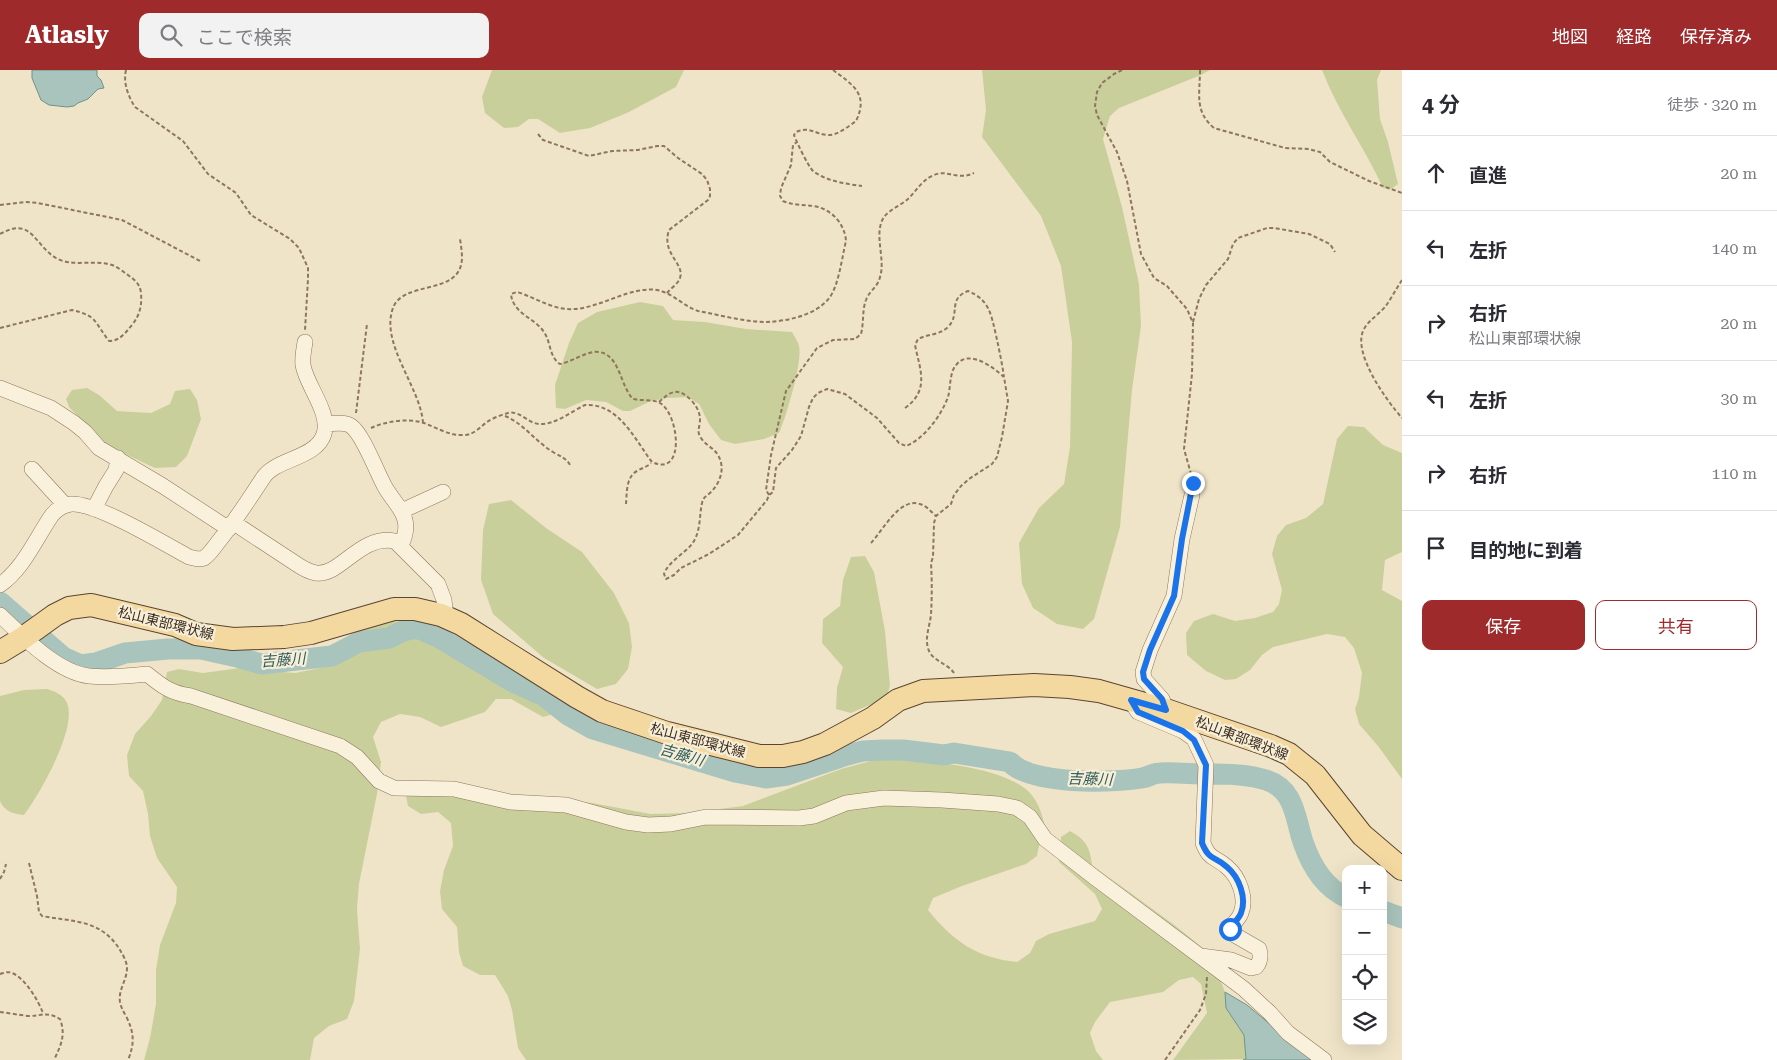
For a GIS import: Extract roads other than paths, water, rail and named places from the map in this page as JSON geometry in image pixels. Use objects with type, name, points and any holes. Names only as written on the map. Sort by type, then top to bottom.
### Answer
[{"type":"main road","name":"松山東部環状線","points":[[0,652],[69,608],[91,605],[175,625],[196,634],[233,639],[284,637],[311,633],[394,609],[415,610],[446,617],[482,636],[602,711],[667,732],[759,756],[783,756],[803,752],[825,744],[873,718],[898,700],[923,691],[1034,685],[1099,691],[1166,710],[1271,746],[1302,763],[1315,775],[1362,835],[1402,869]]},
{"type":"street","points":[[0,585],[14,573],[53,514],[58,508],[65,505],[84,505],[94,509],[196,559],[202,559],[209,554],[232,526],[264,476],[273,469],[306,453],[320,441],[324,433],[325,424],[303,364],[305,342]]},
{"type":"street","points":[[0,388],[51,408],[85,432],[99,448],[308,571],[318,574],[328,572],[375,541],[386,539],[394,541],[438,584],[444,600],[446,617]]},
{"type":"street","points":[[325,424],[346,424],[351,426],[358,434],[385,488],[406,522],[405,535],[400,546]]},
{"type":"street","points":[[94,509],[116,470],[118,458]]},
{"type":"street","points":[[32,469],[65,505]]},
{"type":"street","points":[[403,515],[406,509],[443,492]]},
{"type":"street","points":[[1166,710],[1162,699],[1144,679],[1143,672],[1150,650],[1174,596],[1182,539],[1192,494]]},
{"type":"street","points":[[0,615],[28,634],[56,663],[72,672],[88,676],[116,677],[147,674],[162,687],[176,694],[191,696],[340,746],[357,757],[379,781],[394,788],[454,789],[510,802],[566,805],[626,822],[648,825],[671,824],[706,817],[799,818],[814,816],[846,803],[884,798],[998,804],[1017,808],[1030,817],[1044,838],[1109,889],[1244,989],[1288,1033],[1324,1060]]},
{"type":"street","points":[[1131,700],[1138,712],[1183,731],[1194,740],[1206,765],[1202,843],[1207,854],[1227,866],[1242,892],[1242,912],[1230,929],[1233,934],[1259,949],[1261,955],[1256,967],[1251,968],[1231,960],[1200,956]]},
{"type":"water","points":[[32,70],[97,70],[97,76],[104,88],[98,89],[88,99],[74,106],[49,105],[41,100],[32,78]]},
{"type":"water","points":[[1225,992],[1247,1005],[1313,1060],[1243,1060],[1246,1059],[1244,1035],[1226,1008]]},
{"type":"waterway","name":"吉藤川","points":[[0,602],[63,657],[81,665],[96,663],[125,653],[168,649],[201,649],[261,664],[332,656],[359,642],[389,638],[403,631],[417,628],[438,637],[513,682],[544,696],[568,715],[593,729],[735,772],[766,778],[787,775],[863,751],[882,750],[903,750],[944,755],[954,753],[1010,762],[1020,769],[1035,775],[1073,780],[1129,780],[1158,773],[1229,774],[1254,777],[1276,784],[1283,790],[1292,805],[1303,842],[1314,867],[1324,881],[1342,895]]},
{"type":"waterway","name":"吉藤川","points":[[1387,912],[1402,918]]}]
